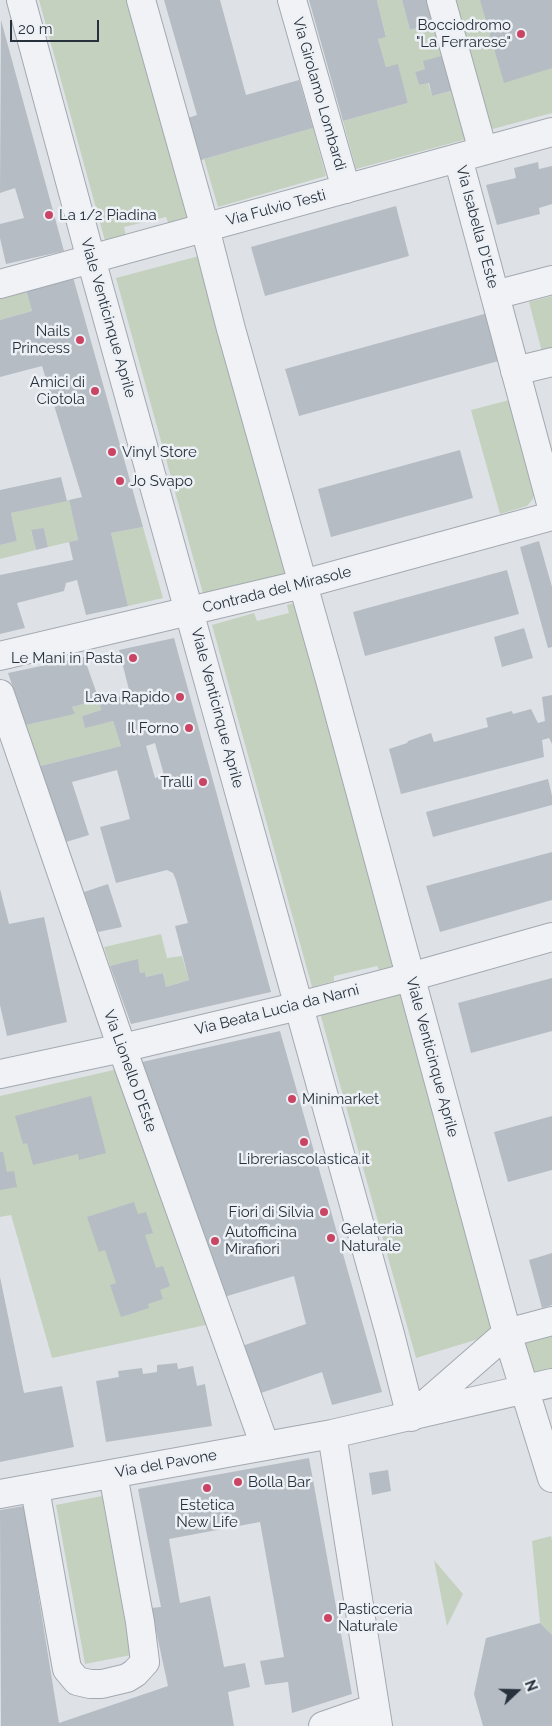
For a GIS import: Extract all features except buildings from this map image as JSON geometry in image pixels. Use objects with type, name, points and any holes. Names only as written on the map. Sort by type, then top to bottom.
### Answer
[{"type":"street","name":"Viale Venticinque Aprile","points":[[20,0],[390,1334],[411,1417]]},
{"type":"street","name":"Viale Venticinque Aprile","points":[[141,0],[206,228],[231,329],[303,584],[507,1333],[552,1478]]},
{"type":"street","name":"Via Girolamo Lombardi","points":[[292,0],[346,189]]},
{"type":"street","name":"Via Isabella D'Este","points":[[441,0],[495,295],[552,507]]},
{"type":"street","name":"Via Fulvio Testi","points":[[0,284],[552,132]]},
{"type":"street","name":"Via Isabella D'Este","points":[[495,295],[552,280]]},
{"type":"street","points":[[515,371],[552,362]]},
{"type":"street","name":"Contrada del Mirasole","points":[[0,656],[303,584],[552,516]]},
{"type":"street","name":"Via Lionello D'Este","points":[[0,694],[122,1048],[265,1446]]},
{"type":"street","name":"Via Beata Lucia da Narni","points":[[0,1074],[122,1048],[299,1006],[552,937]]},
{"type":"street","points":[[411,1417],[507,1333],[552,1321]]},
{"type":"street","name":"Via del Pavone","points":[[0,1494],[332,1434],[552,1383]]},
{"type":"street","points":[[323,1726],[377,1717],[332,1434]]},
{"type":"street","points":[[35,1489],[67,1669],[77,1681],[102,1684],[127,1678],[136,1673],[145,1662],[140,1622],[113,1474]]},
{"type":"green space","points":[[39,0],[127,0],[189,219],[169,225],[166,217],[124,227],[126,236],[105,241]]},
{"type":"green space","points":[[377,0],[402,0],[410,30],[435,23],[445,55],[425,69],[415,72],[419,85],[428,83],[432,96],[454,90],[467,139],[356,169],[343,121],[408,103],[398,65],[386,67],[378,39],[386,36]]},
{"type":"green space","points":[[454,0],[552,0],[552,113],[489,130]]},
{"type":"green space","points":[[313,128],[326,176],[218,207],[204,159]]},
{"type":"green space","points":[[199,256],[286,575],[204,597],[116,278]]},
{"type":"green space","points":[[26,290],[32,311],[0,320],[0,297]]},
{"type":"green space","points":[[552,296],[552,349],[542,352],[529,302]]},
{"type":"green space","points":[[513,399],[536,483],[533,499],[527,506],[500,514],[471,410]]},
{"type":"green space","points":[[69,500],[78,540],[48,547],[44,528],[31,531],[36,550],[0,559],[0,545],[17,541],[11,513]]},
{"type":"green space","points":[[143,527],[163,598],[128,606],[111,533]]},
{"type":"green space","points":[[294,603],[394,966],[379,970],[377,966],[334,976],[334,981],[312,987],[212,625],[254,613],[257,621],[289,613],[287,605]]},
{"type":"green space","points":[[99,700],[101,710],[82,716],[85,727],[113,721],[121,746],[40,766],[26,725],[74,714],[72,707]]},
{"type":"green space","points":[[161,934],[167,958],[182,956],[189,980],[166,987],[163,973],[146,977],[145,972],[140,973],[138,960],[110,966],[104,947]]},
{"type":"green space","points":[[401,992],[495,1334],[416,1358],[320,1013]]},
{"type":"green space","points":[[118,1069],[206,1325],[52,1358],[11,1215],[0,1217],[0,1096]]},
{"type":"green space","points":[[552,1332],[552,1369],[532,1375],[523,1340]]},
{"type":"green space","points":[[102,1496],[131,1655],[85,1664],[56,1505]]},
{"type":"green space","points":[[551,1536],[552,1635],[540,1623],[532,1541]]},
{"type":"green space","points":[[434,1560],[463,1594],[447,1626]]},
{"type":"place","name":"Bocciodromo \"La Ferrarese\"","points":[[521,34]]},
{"type":"place","name":"La 1/2 Piadina","points":[[49,215]]},
{"type":"place","name":"Nails Princess","points":[[80,340]]},
{"type":"place","name":"Amici di Ciotola","points":[[95,391]]},
{"type":"place","name":"Vinyl Store","points":[[112,452]]},
{"type":"place","name":"Jo Svapo","points":[[120,481]]},
{"type":"place","name":"Le Mani in Pasta","points":[[133,658]]},
{"type":"place","name":"Lava Rapido","points":[[180,697]]},
{"type":"place","name":"Il Forno","points":[[189,728]]},
{"type":"place","name":"Tralli","points":[[203,782]]},
{"type":"place","name":"Minimarket","points":[[292,1099]]},
{"type":"place","name":"Libreriascolastica.it","points":[[304,1142]]},
{"type":"place","name":"Fiori di Silvia","points":[[324,1212]]},
{"type":"place","name":"Gelateria Naturale","points":[[331,1238]]},
{"type":"place","name":"Autofficina Mirafiori","points":[[215,1241]]},
{"type":"place","name":"Bolla Bar","points":[[238,1482]]},
{"type":"place","name":"Estetica New Life","points":[[207,1488]]},
{"type":"place","name":"Pasticceria Naturale","points":[[328,1618]]}]
